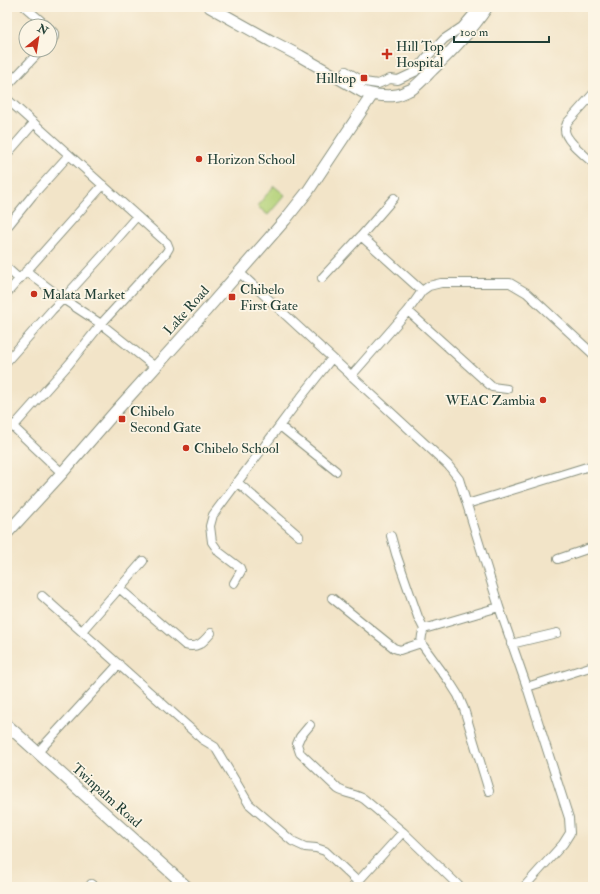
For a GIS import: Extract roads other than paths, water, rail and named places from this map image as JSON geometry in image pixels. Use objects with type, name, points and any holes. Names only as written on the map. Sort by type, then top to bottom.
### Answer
[{"type":"main road","points":[[215,8],[352,86],[364,92],[389,96],[397,95],[418,84],[472,28],[487,7]]},
{"type":"main road","name":"Lake Road","points":[[7,533],[240,273],[285,220],[308,191],[372,94]]},
{"type":"main road","name":"Twinpalm Road","points":[[7,725],[187,887]]},
{"type":"street","points":[[26,7],[38,18]]},
{"type":"street","points":[[346,71],[364,82],[378,84],[390,79],[398,80],[416,72],[426,58],[444,39],[462,27],[479,7]]},
{"type":"street","points":[[7,86],[33,58]]},
{"type":"street","points":[[593,94],[567,123],[565,129],[566,135],[573,144],[593,163]]},
{"type":"street","points":[[7,99],[167,243],[169,248],[101,324],[69,364],[10,424],[62,473]]},
{"type":"street","points":[[7,154],[34,123]]},
{"type":"street","points":[[7,226],[69,155]]},
{"type":"street","points":[[7,292],[103,185]]},
{"type":"street","points":[[322,278],[394,198]]},
{"type":"street","points":[[7,361],[137,216]]},
{"type":"street","points":[[361,236],[422,291]]},
{"type":"street","points":[[7,268],[19,279]]},
{"type":"street","points":[[26,271],[63,299],[101,324],[155,367]]},
{"type":"street","points":[[240,273],[448,465],[459,479],[499,607],[569,818],[570,833],[563,844],[524,887]]},
{"type":"street","points":[[351,376],[408,311],[422,291],[429,286],[441,283],[510,283],[527,293],[593,354]]},
{"type":"street","points":[[408,311],[492,387],[507,389]]},
{"type":"street","points":[[234,583],[241,571],[240,568],[219,552],[212,542],[210,526],[213,515],[332,358]]},
{"type":"street","points":[[280,426],[336,471]]},
{"type":"street","points":[[467,504],[593,465]]},
{"type":"street","points":[[237,482],[299,536]]},
{"type":"street","points":[[391,536],[418,617],[424,629],[421,643],[458,695],[464,709],[489,791]]},
{"type":"street","points":[[558,559],[593,547]]},
{"type":"street","points":[[82,631],[143,561]]},
{"type":"street","points":[[119,588],[185,645],[191,647],[198,645],[212,633]]},
{"type":"street","points":[[42,596],[202,739],[215,747],[249,804],[292,842],[305,847],[325,851],[356,884],[403,832]]},
{"type":"street","points":[[332,598],[394,648],[400,650],[421,643]]},
{"type":"street","points":[[424,629],[499,607]]},
{"type":"street","points":[[512,644],[558,633]]},
{"type":"street","points":[[38,752],[118,664]]},
{"type":"street","points":[[526,687],[593,666]]},
{"type":"street","points":[[310,725],[300,737],[297,744],[300,754],[338,789],[364,799],[403,832],[460,887]]},
{"type":"place","name":"Hill Top Hospital","points":[[387,54]]},
{"type":"place","name":"Hilltop","points":[[364,78]]},
{"type":"place","name":"Horizon School","points":[[199,159]]},
{"type":"place","name":"Malata Market","points":[[34,294]]},
{"type":"place","name":"Chibelo First Gate","points":[[232,297]]},
{"type":"place","name":"WEAC Zambia","points":[[543,400]]},
{"type":"place","name":"Chibelo Second Gate","points":[[122,419]]},
{"type":"place","name":"Chibelo School","points":[[186,448]]}]
